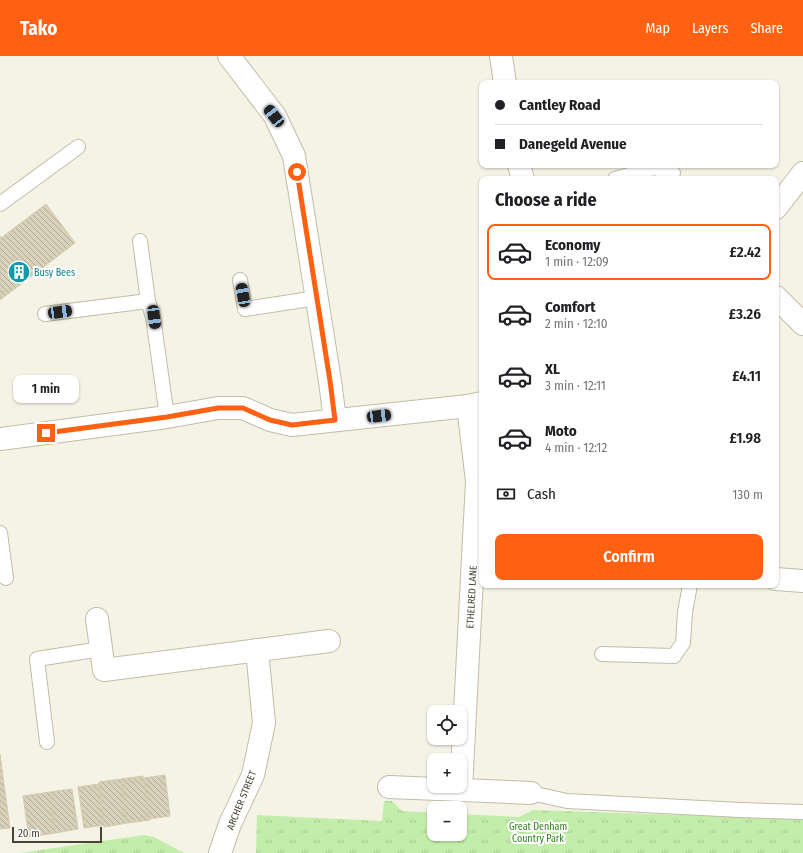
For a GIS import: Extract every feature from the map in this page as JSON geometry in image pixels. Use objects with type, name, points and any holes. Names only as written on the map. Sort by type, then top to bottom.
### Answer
[{"type":"street","points":[[229,56],[274,116],[294,156],[335,420]]},
{"type":"street","points":[[501,56],[505,80]]},
{"type":"street","points":[[779,204],[803,173]]},
{"type":"street","points":[[779,300],[803,324]]},
{"type":"street","points":[[0,439],[167,417],[218,408],[243,408],[270,420],[292,425],[475,404]]},
{"type":"street","name":"ETHELRED LANE","points":[[462,753],[477,481],[475,404]]},
{"type":"street","points":[[779,579],[803,581]]},
{"type":"street","points":[[97,619],[104,670],[329,641]]},
{"type":"street","name":"ARCHER STREET","points":[[220,853],[230,824],[253,775],[264,723],[257,650]]},
{"type":"street","points":[[389,787],[427,788]]},
{"type":"street","points":[[467,789],[531,793]]},
{"type":"lane","points":[[0,204],[78,147]]},
{"type":"lane","points":[[626,176],[654,168],[673,173]]},
{"type":"lane","points":[[140,241],[148,301],[154,317],[167,417]]},
{"type":"lane","points":[[240,280],[245,309],[317,298]]},
{"type":"lane","points":[[46,314],[148,301]]},
{"type":"lane","points":[[0,533],[6,578]]},
{"type":"lane","points":[[602,654],[674,656],[683,643],[685,612],[689,588]]},
{"type":"lane","points":[[47,742],[37,659],[101,649]]},
{"type":"lane","points":[[531,793],[567,801],[803,812]]},
{"type":"green space","name":"Great Denham Country Park","points":[[384,801],[392,801],[402,811],[427,813],[427,841],[467,841],[467,814],[519,817],[533,810],[803,819],[803,853],[256,853],[257,815],[382,821]]},
{"type":"green space","points":[[144,835],[154,837],[184,853],[20,853]]},
{"type":"building","name":"Busy Bees","points":[[46,204],[75,243],[0,300],[0,236],[1,238]]},
{"type":"building","points":[[0,754],[10,828],[0,829]]},
{"type":"building","points":[[165,775],[170,816],[149,819],[144,778]]},
{"type":"building","points":[[143,776],[150,820],[127,823],[121,779]]},
{"type":"building","points":[[121,779],[127,823],[104,827],[99,782]]},
{"type":"building","points":[[99,784],[104,825],[84,828],[78,787]]},
{"type":"building","points":[[72,789],[78,829],[55,833],[50,792]]},
{"type":"building","points":[[50,792],[55,833],[29,837],[23,796]]},
{"type":"place","name":"Busy Bees","points":[[19,272]]},
{"type":"route","points":[[46,433],[167,417],[218,408],[243,408],[270,420],[292,425],[335,420],[297,172]]}]
